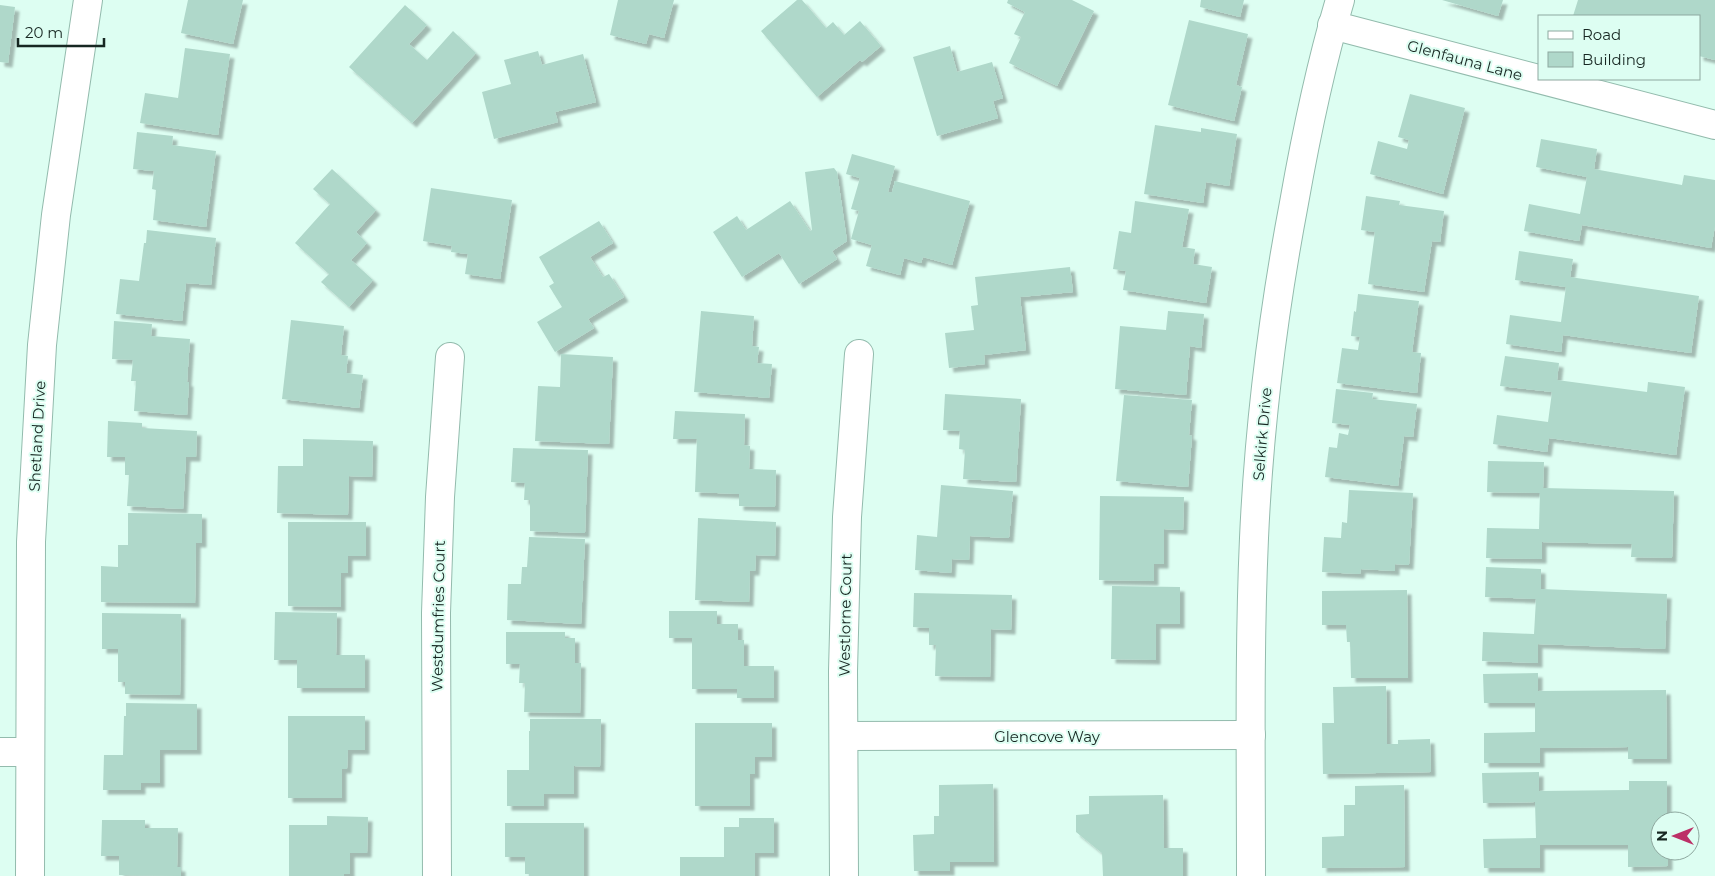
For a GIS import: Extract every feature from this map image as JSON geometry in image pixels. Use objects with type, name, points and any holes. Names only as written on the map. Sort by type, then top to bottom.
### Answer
[{"type":"street","name":"Shetland Drive","points":[[30,876],[31,542],[42,345],[56,215],[88,0]]},
{"type":"street","name":"Glenfauna Lane","points":[[1336,13],[1538,73]]},
{"type":"street","name":"Selkirk Drive","points":[[1251,876],[1254,537],[1264,404],[1282,264],[1305,142],[1336,13]]},
{"type":"street","name":"Glenfauna Lane","points":[[1563,80],[1715,125]]},
{"type":"street","name":"Westlorne Court","points":[[844,876],[843,670],[847,516],[859,354]]},
{"type":"street","name":"Westdumfries Court","points":[[437,876],[436,613],[440,496],[450,357]]},
{"type":"street","name":"Glencove Way","points":[[844,736],[1251,735]]},
{"type":"street","points":[[0,752],[29,752]]},
{"type":"building","points":[[188,0],[243,0],[233,44],[181,33]]},
{"type":"building","points":[[618,0],[674,0],[664,38],[649,34],[646,44],[610,35]]},
{"type":"building","points":[[797,0],[802,0],[826,28],[833,22],[844,35],[860,21],[881,46],[862,62],[860,60],[817,97],[761,31]]},
{"type":"building","points":[[1008,0],[1072,0],[1094,11],[1057,86],[1009,63],[1021,37],[1014,34],[1025,12],[1007,3]]},
{"type":"building","points":[[1201,0],[1244,0],[1240,17],[1200,7]]},
{"type":"building","points":[[1442,0],[1503,0],[1498,16]]},
{"type":"building","points":[[1578,0],[1715,0],[1715,60],[1700,56],[1700,15],[1573,15]]},
{"type":"building","points":[[0,5],[15,7],[8,63],[0,62]]},
{"type":"building","points":[[405,5],[427,25],[409,44],[427,60],[453,31],[476,53],[412,123],[349,67]]},
{"type":"building","points":[[1189,20],[1248,34],[1236,85],[1242,87],[1234,121],[1168,105]]},
{"type":"building","points":[[950,46],[957,72],[992,62],[1003,98],[993,101],[998,118],[937,136],[913,57]]},
{"type":"building","points":[[185,48],[230,54],[218,135],[140,123],[145,93],[178,98]]},
{"type":"building","points":[[538,51],[542,65],[583,54],[596,102],[555,112],[558,122],[494,139],[482,92],[511,84],[504,60]]},
{"type":"building","points":[[1410,94],[1465,108],[1443,194],[1370,174],[1378,141],[1407,149],[1409,140],[1398,137]]},
{"type":"building","points":[[1155,125],[1201,132],[1201,128],[1237,134],[1229,186],[1206,182],[1203,203],[1144,194]]},
{"type":"building","points":[[137,132],[173,136],[172,145],[216,151],[206,227],[153,220],[156,190],[152,189],[154,171],[133,169]]},
{"type":"building","points":[[1541,139],[1597,149],[1594,169],[1682,185],[1684,175],[1715,180],[1715,226],[1711,248],[1582,225],[1579,241],[1524,231],[1529,204],[1580,214],[1587,177],[1536,167]]},
{"type":"building","points":[[852,154],[895,166],[888,192],[892,192],[895,181],[970,201],[952,265],[923,257],[921,263],[904,258],[900,275],[866,266],[872,245],[851,239],[859,211],[851,209],[860,178],[846,174]]},
{"type":"building","points":[[834,168],[837,172],[847,241],[832,251],[837,259],[799,284],[779,253],[742,277],[713,232],[737,216],[746,230],[790,201],[810,231],[812,230],[805,172]]},
{"type":"building","points":[[332,169],[376,210],[356,232],[367,243],[351,260],[373,280],[349,307],[321,282],[329,274],[295,243],[330,204],[313,189]]},
{"type":"building","points":[[431,188],[512,200],[500,279],[465,274],[468,254],[451,252],[452,246],[423,241]]},
{"type":"building","points":[[1366,196],[1400,201],[1399,205],[1444,211],[1440,242],[1432,241],[1424,292],[1368,284],[1375,232],[1361,230]]},
{"type":"building","points":[[1135,201],[1189,209],[1182,247],[1195,249],[1193,264],[1212,267],[1206,303],[1123,290],[1126,271],[1113,269],[1119,231],[1131,233]]},
{"type":"building","points":[[599,221],[613,243],[590,257],[603,277],[609,274],[624,297],[588,319],[594,328],[555,352],[537,322],[562,307],[549,286],[554,283],[539,257]]},
{"type":"building","points":[[147,230],[216,238],[211,285],[186,283],[182,321],[116,314],[120,279],[139,281]]},
{"type":"building","points":[[1519,251],[1573,259],[1570,277],[1699,296],[1691,353],[1563,335],[1561,352],[1506,344],[1510,315],[1561,322],[1566,287],[1515,280]]},
{"type":"building","points":[[1070,267],[1073,292],[1020,297],[1026,350],[984,355],[985,364],[949,368],[945,333],[974,330],[971,306],[978,305],[975,277]]},
{"type":"building","points":[[1358,294],[1419,301],[1412,352],[1421,353],[1417,393],[1337,383],[1342,348],[1358,350],[1360,337],[1351,336]]},
{"type":"building","points":[[701,311],[754,316],[752,346],[759,347],[757,363],[772,364],[769,398],[694,392]]},
{"type":"building","points":[[1168,311],[1204,314],[1201,348],[1190,346],[1186,395],[1115,389],[1120,326],[1166,330]]},
{"type":"building","points":[[291,320],[344,326],[341,355],[348,356],[346,373],[363,375],[359,408],[282,399]]},
{"type":"building","points":[[114,321],[152,324],[151,336],[190,339],[187,415],[134,411],[136,381],[131,381],[133,360],[112,359]]},
{"type":"building","points":[[561,354],[613,357],[609,444],[535,441],[538,386],[560,387]]},
{"type":"building","points":[[1505,356],[1559,363],[1557,380],[1647,392],[1648,382],[1685,387],[1676,455],[1549,438],[1547,452],[1493,444],[1497,415],[1548,422],[1552,392],[1500,386]]},
{"type":"building","points":[[1336,389],[1373,393],[1372,399],[1417,404],[1413,437],[1404,436],[1398,486],[1325,477],[1329,447],[1337,448],[1339,433],[1348,435],[1350,425],[1332,423]]},
{"type":"building","points":[[945,394],[1021,399],[1016,482],[963,479],[965,450],[959,449],[960,431],[943,430]]},
{"type":"building","points":[[1124,395],[1192,400],[1189,435],[1192,436],[1188,487],[1116,481]]},
{"type":"building","points":[[675,411],[745,414],[744,445],[750,446],[749,469],[776,470],[775,507],[739,506],[739,494],[695,492],[697,439],[673,439]]},
{"type":"building","points":[[108,421],[142,423],[142,428],[197,431],[196,457],[186,457],[183,509],[127,506],[129,475],[125,475],[125,457],[107,457]]},
{"type":"building","points":[[303,439],[373,441],[372,477],[349,476],[348,515],[277,513],[278,466],[303,466]]},
{"type":"building","points":[[513,448],[588,450],[585,533],[530,531],[530,500],[524,500],[525,483],[511,482]]},
{"type":"building","points":[[1488,461],[1544,462],[1543,488],[1674,491],[1672,558],[1631,557],[1632,544],[1542,542],[1542,559],[1486,558],[1487,528],[1539,529],[1540,493],[1487,492]]},
{"type":"building","points":[[941,485],[1013,491],[1009,538],[970,536],[969,560],[952,559],[951,573],[915,570],[917,535],[937,537]]},
{"type":"building","points":[[1349,490],[1413,493],[1409,565],[1395,564],[1395,571],[1361,569],[1360,574],[1322,572],[1324,537],[1341,538],[1342,522],[1347,523]]},
{"type":"building","points":[[1100,496],[1184,497],[1183,530],[1164,529],[1164,564],[1154,564],[1154,581],[1099,580]]},
{"type":"building","points":[[128,513],[202,514],[202,543],[196,543],[195,603],[101,602],[101,566],[118,567],[118,545],[128,545]]},
{"type":"building","points":[[698,518],[776,522],[775,556],[756,555],[755,571],[750,571],[749,602],[695,600]]},
{"type":"building","points":[[288,522],[366,522],[366,556],[348,556],[348,573],[341,573],[341,607],[288,606]]},
{"type":"building","points":[[529,537],[585,539],[581,624],[507,620],[508,584],[521,584],[522,567],[527,567]]},
{"type":"building","points":[[1486,567],[1541,569],[1541,589],[1667,594],[1665,649],[1538,644],[1538,663],[1482,661],[1483,632],[1534,634],[1536,599],[1485,597]]},
{"type":"building","points":[[1112,586],[1180,587],[1180,624],[1156,624],[1156,660],[1111,659]]},
{"type":"building","points":[[1407,590],[1408,678],[1351,678],[1350,642],[1347,642],[1346,625],[1322,625],[1322,591]]},
{"type":"building","points":[[914,593],[1012,595],[1011,630],[991,629],[990,677],[935,676],[936,645],[929,645],[929,628],[913,627]]},
{"type":"building","points":[[669,611],[717,611],[717,624],[738,624],[738,640],[744,640],[744,666],[774,666],[774,698],[737,698],[737,689],[692,689],[692,638],[669,638]]},
{"type":"building","points":[[275,612],[337,613],[336,655],[365,655],[365,688],[297,688],[297,660],[274,660]]},
{"type":"building","points":[[102,613],[181,614],[180,695],[125,694],[125,682],[118,682],[118,649],[102,649]]},
{"type":"building","points":[[506,632],[565,632],[565,638],[575,638],[575,663],[581,663],[580,713],[524,712],[525,683],[519,683],[520,664],[506,664]]},
{"type":"building","points":[[1538,673],[1538,691],[1666,690],[1667,759],[1628,759],[1628,747],[1540,748],[1540,763],[1484,763],[1484,733],[1535,732],[1535,703],[1484,703],[1483,674]]},
{"type":"building","points":[[1386,686],[1387,744],[1398,744],[1398,740],[1430,739],[1431,772],[1323,774],[1322,723],[1334,723],[1333,687]]},
{"type":"building","points":[[126,703],[197,704],[197,750],[160,750],[160,783],[141,783],[141,790],[103,790],[104,755],[123,755]]},
{"type":"building","points":[[288,716],[365,716],[365,750],[348,750],[347,769],[342,769],[342,798],[288,798]]},
{"type":"building","points":[[530,719],[601,719],[600,767],[574,766],[574,794],[544,794],[544,806],[507,806],[507,770],[529,770]]},
{"type":"building","points":[[695,723],[772,723],[772,757],[755,757],[755,774],[750,774],[750,806],[695,806]]},
{"type":"building","points":[[1539,772],[1539,791],[1629,790],[1629,781],[1667,781],[1667,811],[1650,811],[1650,861],[1668,861],[1668,866],[1628,867],[1628,845],[1540,845],[1540,868],[1484,868],[1483,839],[1536,838],[1535,802],[1483,803],[1482,773]]},
{"type":"building","points":[[993,784],[994,862],[950,862],[950,871],[914,871],[913,835],[934,834],[934,816],[939,816],[939,785]]},
{"type":"building","points":[[1404,785],[1405,867],[1322,868],[1322,837],[1344,836],[1344,805],[1355,805],[1355,786]]},
{"type":"building","points":[[1163,795],[1164,848],[1183,848],[1183,876],[1103,876],[1102,853],[1076,832],[1076,815],[1089,814],[1089,796]]},
{"type":"building","points":[[327,816],[368,817],[367,853],[350,853],[350,874],[344,874],[344,876],[289,876],[289,825],[327,825]]},
{"type":"building","points":[[739,818],[774,818],[774,853],[755,853],[755,876],[680,876],[680,857],[724,857],[724,827],[739,827]]},
{"type":"building","points":[[102,820],[145,820],[145,828],[178,828],[177,867],[181,867],[181,876],[119,875],[119,856],[101,856]]},
{"type":"building","points":[[505,823],[584,823],[584,876],[529,876],[529,874],[525,874],[525,857],[505,857]]}]
